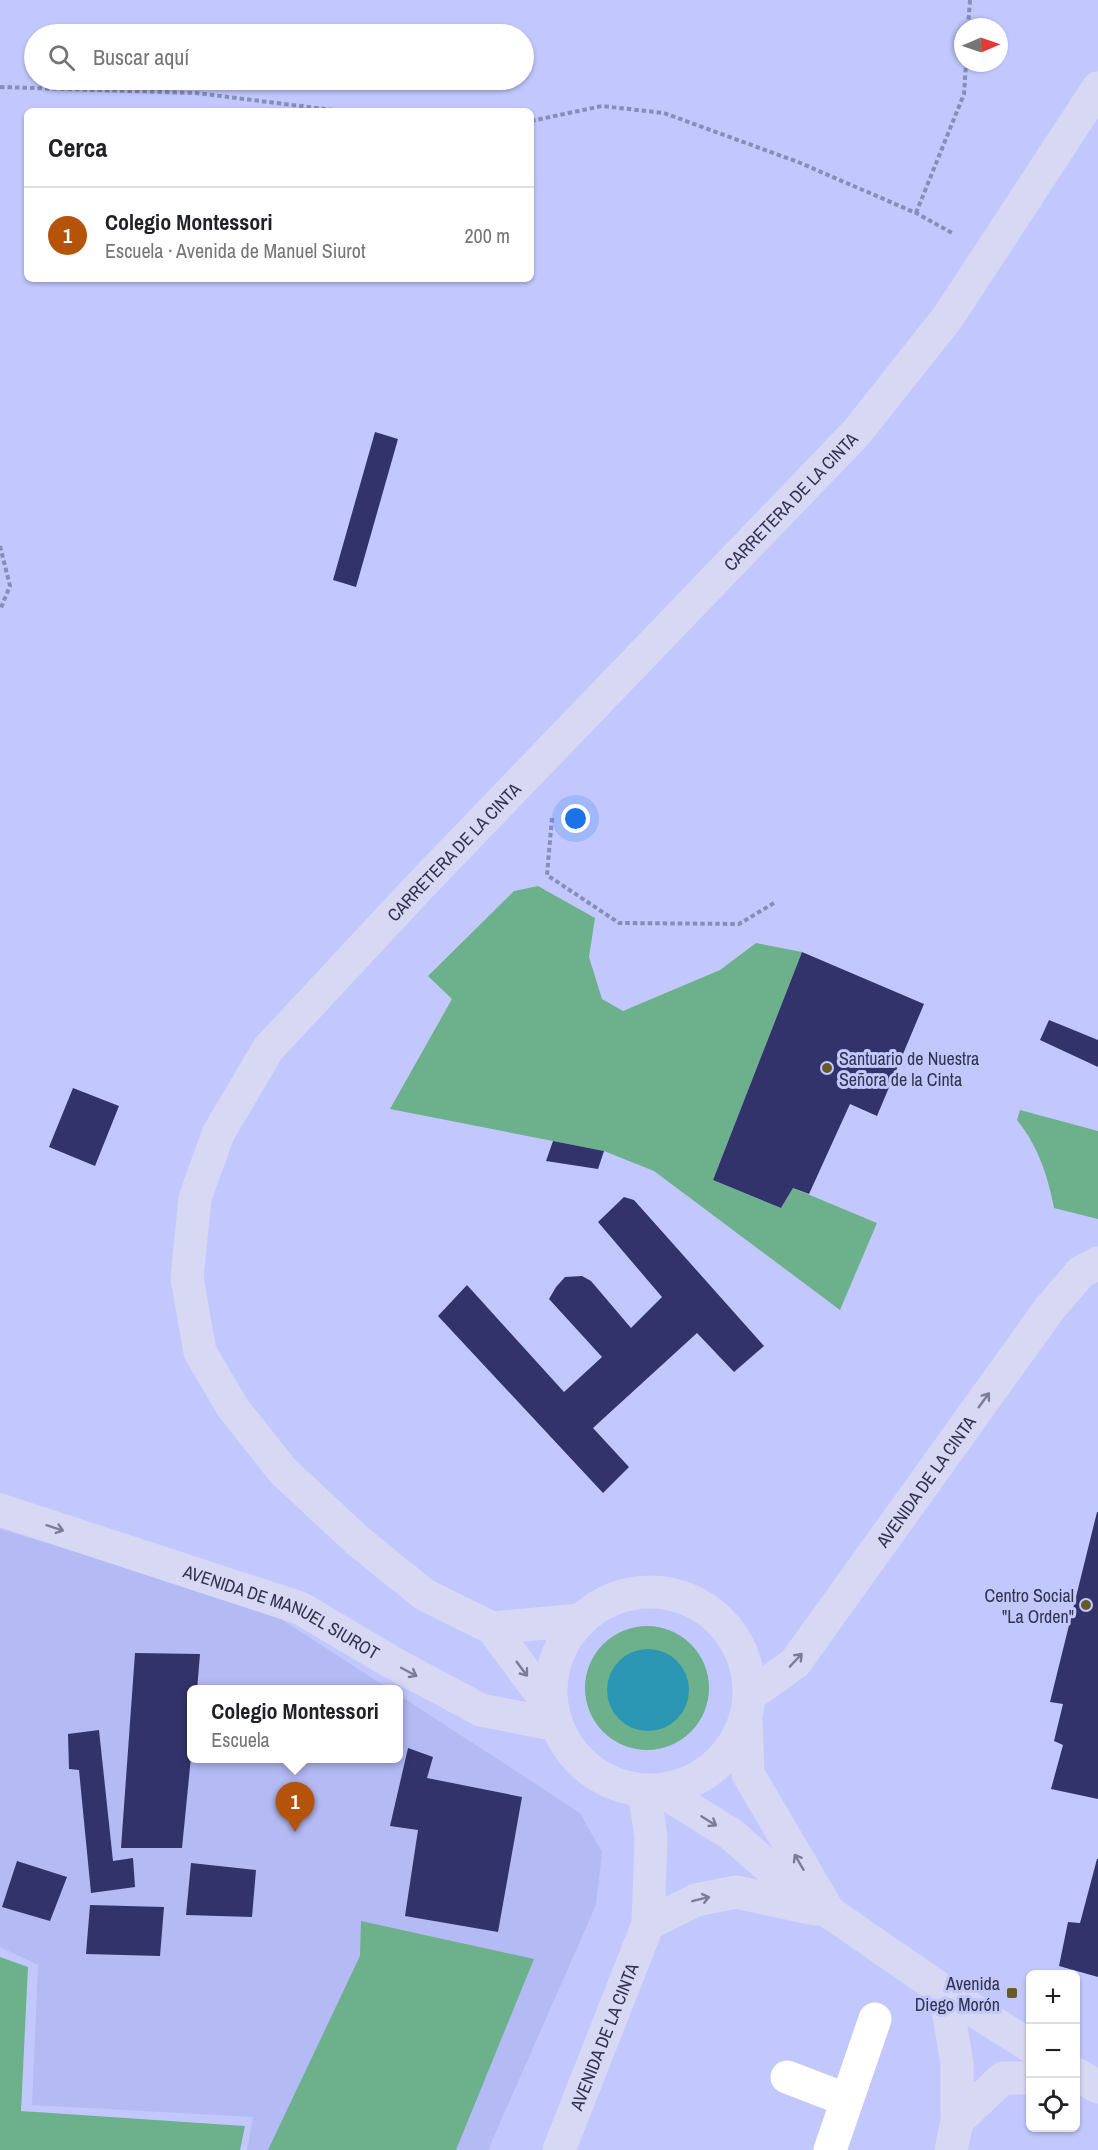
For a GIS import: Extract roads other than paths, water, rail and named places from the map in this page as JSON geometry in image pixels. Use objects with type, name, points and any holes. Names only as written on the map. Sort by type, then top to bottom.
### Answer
[{"type":"main road","name":"CARRETERA DE LA CINTA","points":[[555,1717],[492,1628],[425,1594],[358,1540],[283,1471],[233,1408],[200,1352],[188,1278],[195,1198],[218,1134],[268,1049],[444,862],[856,433],[938,331],[1098,88]]},
{"type":"main road","name":"AVENIDA DE LA CINTA","points":[[748,1708],[795,1663],[1050,1308],[1081,1272],[1098,1263]]},
{"type":"main road","name":"AVENIDA DE MANUEL SIUROT","points":[[0,1509],[300,1608],[393,1663],[481,1710],[555,1717]]},
{"type":"main road","points":[[748,1708],[732,1748],[711,1771],[679,1787],[652,1790],[616,1785],[590,1771],[570,1750],[555,1717],[551,1678],[561,1647],[580,1620],[610,1599],[646,1591],[677,1595],[707,1608],[729,1630],[741,1659],[748,1708],[748,1774],[829,1912]]},
{"type":"main road","points":[[492,1628],[580,1620]]},
{"type":"main road","points":[[652,1790],[731,1834],[805,1899],[829,1912],[945,1992],[1026,2043]]},
{"type":"main road","name":"AVENIDA DE LA CINTA","points":[[559,2150],[648,1924],[652,1790]]},
{"type":"main road","points":[[648,1924],[696,1900],[736,1893],[829,1912]]},
{"type":"main road","points":[[945,1992],[957,2063],[954,2135]]},
{"type":"main road","points":[[957,2063],[993,2022]]},
{"type":"main road","points":[[954,2135],[1016,2078],[993,2022]]},
{"type":"street","points":[[830,2150],[875,2019]]},
{"type":"street","points":[[788,2077],[847,2100]]},
{"type":"place","name":"Santuario de Nuestra Señora de la Cinta","points":[[827,1068]]},
{"type":"place","name":"Centro Social \"La Orden\"","points":[[1086,1605]]},
{"type":"place","name":"Colegio Montessori","points":[[295,1832]]},
{"type":"place","name":"Avenida Diego Morón","points":[[1012,1993]]}]
